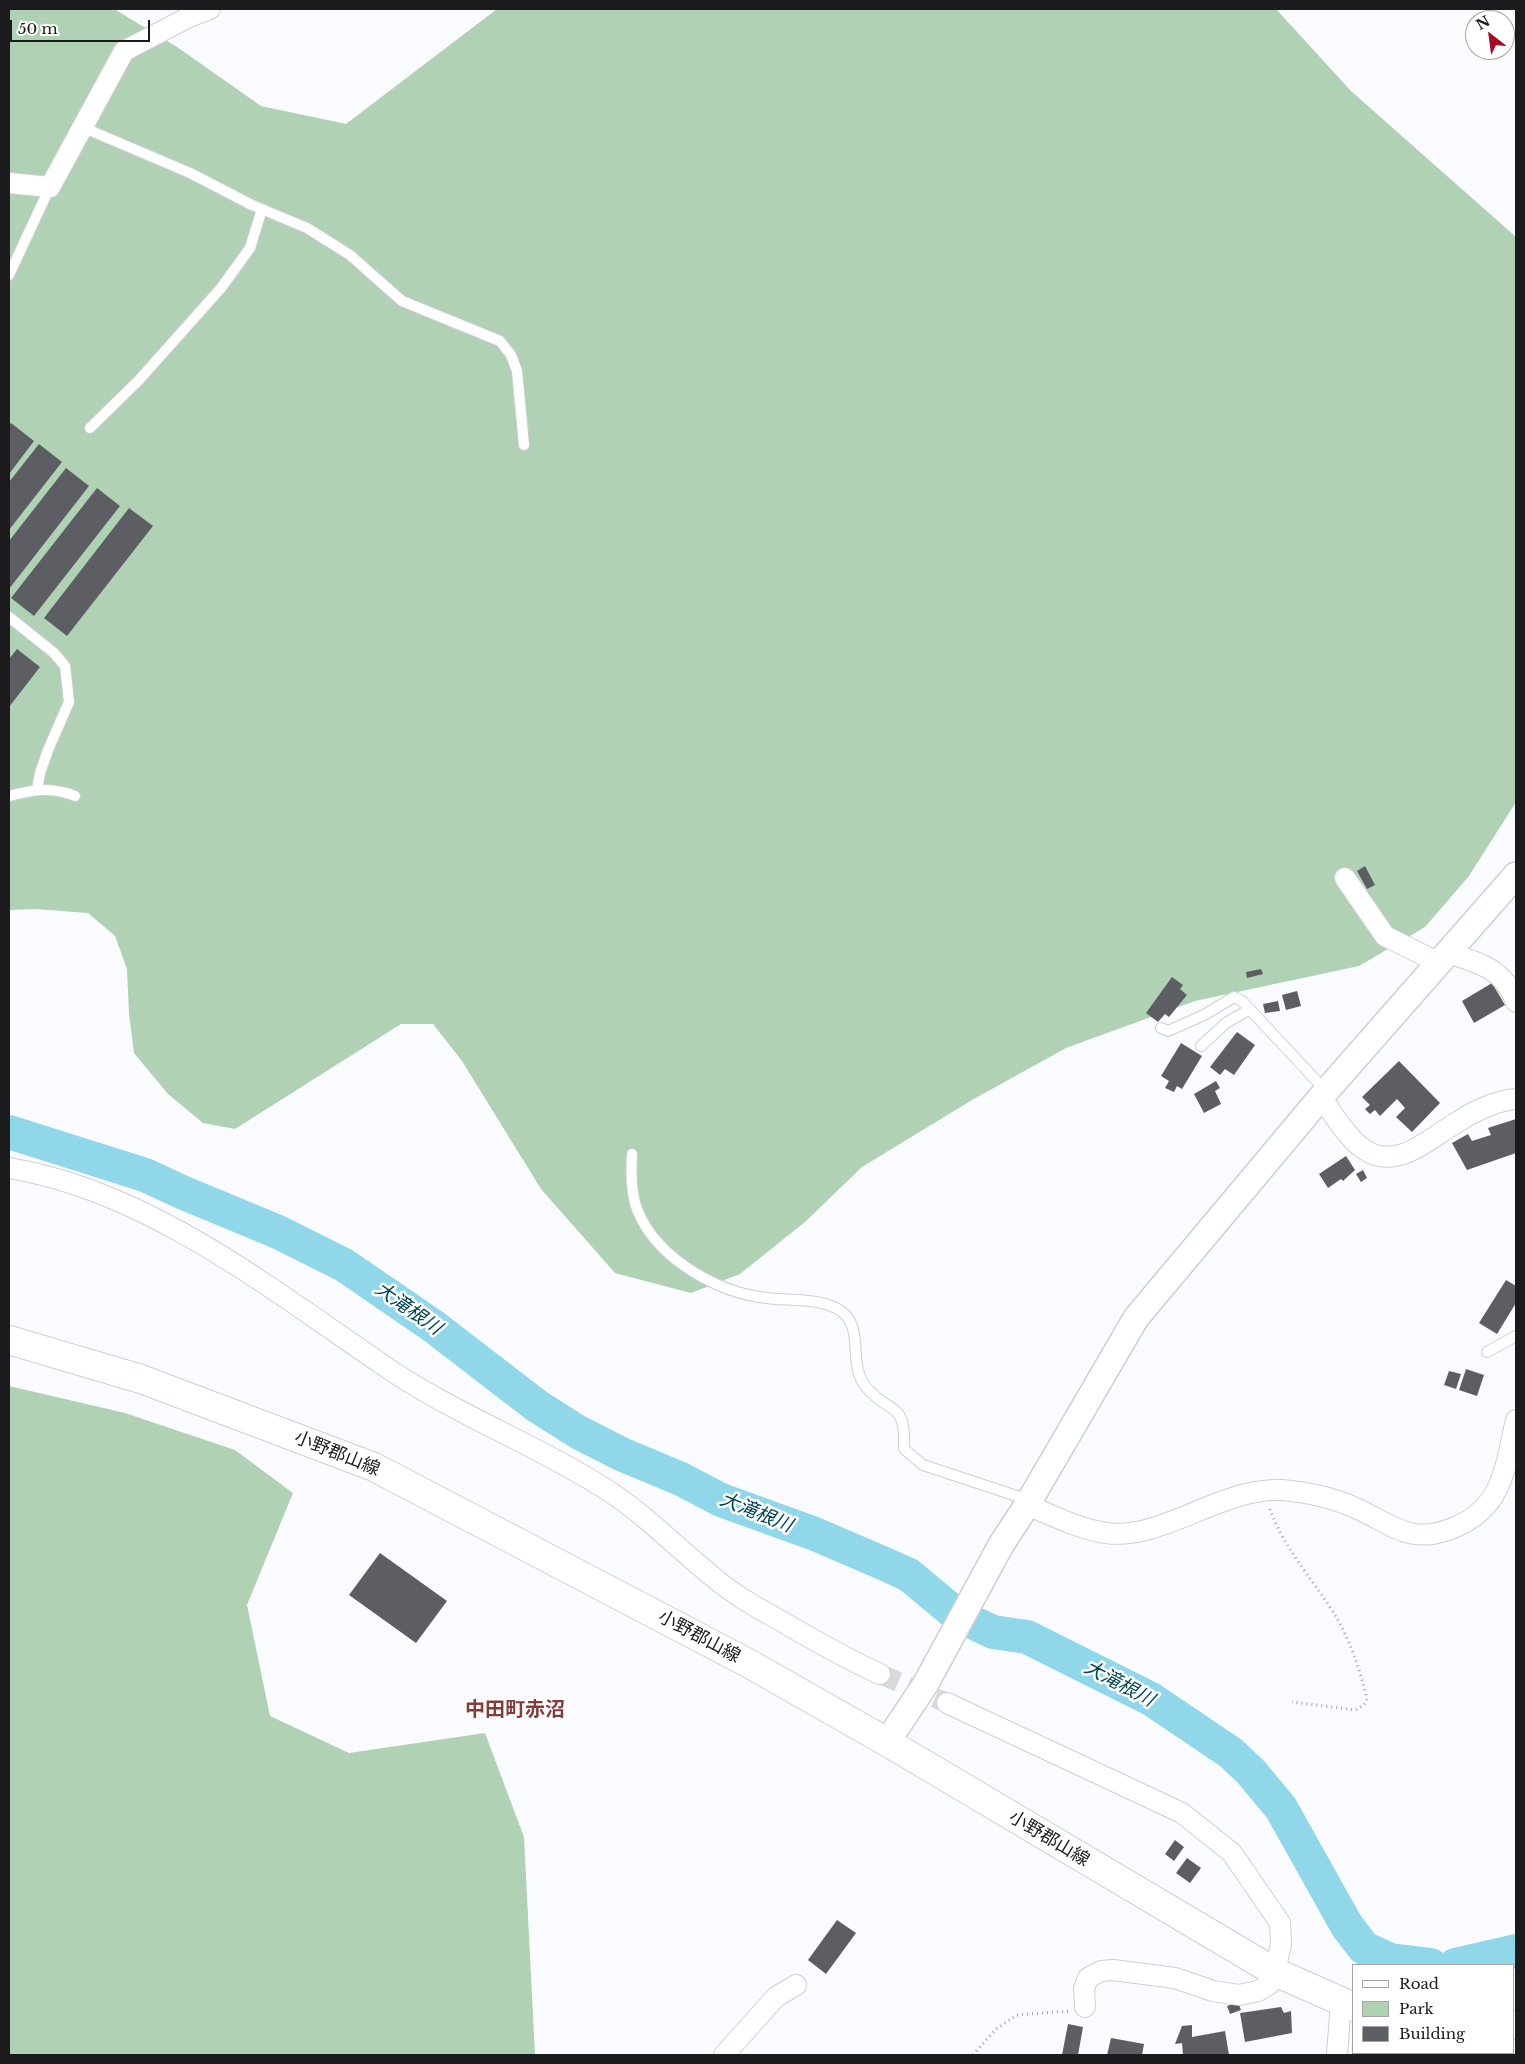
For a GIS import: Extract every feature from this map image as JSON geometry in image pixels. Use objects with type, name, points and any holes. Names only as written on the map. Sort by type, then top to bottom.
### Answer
[{"type":"main road","name":"小野郡山線","points":[[9,1340],[141,1379],[374,1467],[748,1663],[887,1742],[1275,1972],[1347,2004]]},
{"type":"street","points":[[9,183],[50,187],[124,51],[189,17],[210,9]]},
{"type":"street","points":[[887,1742],[925,1685],[1001,1545],[1028,1503],[1136,1318],[1324,1094],[1516,876]]},
{"type":"street","points":[[1345,878],[1385,936],[1443,958],[1499,973],[1510,986],[1516,1002]]},
{"type":"street","points":[[1324,1094],[1348,1135],[1366,1151],[1395,1156],[1425,1144],[1457,1122],[1506,1100],[1516,1099]]},
{"type":"street","points":[[9,1168],[43,1174],[113,1197],[223,1258],[311,1314],[383,1365],[420,1388],[603,1488],[639,1511],[712,1577],[736,1595],[844,1658],[880,1674]]},
{"type":"street","points":[[1028,1503],[1076,1525],[1106,1533],[1122,1533],[1163,1524],[1248,1492],[1272,1490],[1308,1492],[1357,1509],[1406,1534],[1424,1536],[1444,1532],[1469,1521],[1508,1490],[1516,1420]]},
{"type":"street","points":[[947,1703],[1182,1813],[1232,1853],[1280,1923],[1281,1944],[1275,1972],[1270,1984],[1258,1991],[1239,1995],[1213,1991],[1176,1978],[1132,1972],[1102,1971],[1088,1978],[1084,1989],[1086,2007]]},
{"type":"street","points":[[724,2055],[776,1997],[796,1985]]},
{"type":"street","points":[[1337,2055],[1347,2004]]},
{"type":"lane","points":[[82,127],[190,173],[262,209],[307,228],[350,255],[402,301],[500,341],[511,355],[517,371],[524,445]]},
{"type":"lane","points":[[9,275],[50,187]]},
{"type":"lane","points":[[90,428],[138,380],[221,288],[250,248],[262,209]]},
{"type":"lane","points":[[9,617],[54,652],[65,666],[70,702],[48,750],[37,789]]},
{"type":"lane","points":[[9,796],[37,789],[61,790],[75,796]]},
{"type":"lane","points":[[1161,1028],[1168,1031],[1204,1015],[1234,997],[1242,1001],[1250,1009],[1324,1094]]},
{"type":"lane","points":[[1201,1046],[1226,1023],[1250,1009]]},
{"type":"lane","points":[[632,1154],[631,1175],[635,1203],[647,1230],[667,1250],[691,1270],[742,1293],[760,1298],[820,1303],[840,1310],[851,1320],[856,1341],[855,1360],[859,1375],[866,1387],[898,1411],[905,1430],[904,1449],[923,1465],[1028,1503]]},
{"type":"lane","points":[[1487,1352],[1516,1336]]},
{"type":"path","points":[[1272,1490],[1268,1502],[1272,1515],[1285,1542],[1330,1608],[1351,1645],[1367,1699],[1364,1705],[1356,1710],[1292,1702]]},
{"type":"path","points":[[973,2055],[996,2029],[1018,2015],[1065,2012],[1086,2007]]},
{"type":"green space","points":[[9,9],[114,9],[177,47],[261,106],[346,124],[497,9],[1276,9],[1351,91],[1516,237],[1516,802],[1469,876],[1425,927],[1359,966],[1195,1001],[1066,1048],[972,1100],[862,1167],[805,1222],[740,1274],[691,1293],[615,1273],[541,1189],[462,1061],[433,1024],[401,1024],[235,1129],[203,1123],[168,1094],[134,1053],[129,1014],[127,969],[115,936],[88,913],[35,909],[9,910]]},
{"type":"green space","points":[[9,1386],[125,1413],[235,1450],[293,1493],[247,1605],[270,1716],[349,1753],[485,1733],[524,1837],[535,2055],[9,2055]]},
{"type":"building","points":[[11,423],[34,441],[9,474],[9,426]]},
{"type":"building","points":[[39,444],[62,462],[9,530],[9,482]]},
{"type":"building","points":[[66,468],[89,486],[9,589],[9,541]]},
{"type":"building","points":[[97,488],[120,506],[34,616],[11,598]]},
{"type":"building","points":[[129,508],[153,526],[67,636],[44,618]]},
{"type":"building","points":[[17,649],[40,667],[9,707],[9,659]]},
{"type":"building","points":[[1365,866],[1375,885],[1367,889],[1357,871]]},
{"type":"building","points":[[1261,969],[1263,974],[1247,978],[1246,972]]},
{"type":"building","points":[[1172,977],[1183,985],[1180,989],[1187,995],[1169,1017],[1165,1014],[1158,1022],[1146,1013]]},
{"type":"building","points":[[1492,983],[1505,1005],[1474,1023],[1462,1001]]},
{"type":"building","points":[[1297,991],[1301,1006],[1286,1010],[1282,995]]},
{"type":"building","points":[[1278,1001],[1280,1011],[1265,1013],[1263,1004]]},
{"type":"building","points":[[1237,1032],[1255,1045],[1234,1075],[1225,1069],[1220,1075],[1210,1067]]},
{"type":"building","points":[[1181,1043],[1202,1056],[1182,1089],[1177,1086],[1174,1092],[1165,1088],[1169,1081],[1161,1076]]},
{"type":"building","points":[[1399,1061],[1440,1103],[1412,1132],[1396,1117],[1405,1108],[1397,1099],[1380,1116],[1375,1110],[1370,1114],[1365,1109],[1370,1105],[1362,1097]]},
{"type":"building","points":[[1216,1081],[1220,1088],[1215,1091],[1221,1104],[1204,1113],[1194,1094]]},
{"type":"building","points":[[1516,1119],[1516,1153],[1467,1170],[1452,1143],[1468,1134],[1472,1141],[1491,1135],[1488,1128]]},
{"type":"building","points":[[1346,1156],[1355,1170],[1343,1181],[1341,1179],[1328,1188],[1319,1174]]},
{"type":"building","points":[[1363,1170],[1367,1178],[1361,1182],[1356,1174]]},
{"type":"building","points":[[1506,1280],[1516,1286],[1516,1303],[1497,1334],[1479,1323]]},
{"type":"building","points":[[1466,1369],[1484,1375],[1477,1396],[1459,1390]]},
{"type":"building","points":[[1449,1371],[1461,1374],[1456,1389],[1444,1385]]},
{"type":"building","points":[[380,1553],[447,1601],[416,1643],[349,1595]]},
{"type":"building","points":[[1175,1840],[1184,1847],[1174,1861],[1165,1854]]},
{"type":"building","points":[[1187,1858],[1201,1868],[1190,1883],[1176,1873]]},
{"type":"building","points":[[837,1920],[856,1933],[826,1974],[808,1960]]},
{"type":"building","points":[[1238,2002],[1241,2010],[1230,2014],[1227,2006]]},
{"type":"building","points":[[1281,2007],[1284,2013],[1291,2011],[1292,2033],[1245,2042],[1240,2013]]},
{"type":"building","points":[[1068,2024],[1083,2027],[1078,2055],[1062,2055]]},
{"type":"building","points":[[1192,2025],[1192,2037],[1225,2031],[1229,2055],[1183,2055],[1182,2043],[1175,2044],[1182,2026]]},
{"type":"building","points":[[1111,2038],[1144,2044],[1142,2055],[1107,2055]]},
{"type":"waterway","name":"大滝根川","points":[[9,1132],[145,1175],[278,1232],[344,1265],[433,1326],[537,1406],[578,1432],[621,1454],[681,1479],[721,1500],[815,1534],[909,1575],[957,1615],[993,1632],[1027,1637],[1151,1699],[1231,1753],[1251,1772],[1281,1808],[1347,1926],[1364,1948],[1390,1960],[1423,1964]]},
{"type":"waterway","name":"大滝根川","points":[[1459,1964],[1516,1951]]},
{"type":"tunnel","points":[[880,1674],[947,1703]]},
{"type":"district","name":"中田町赤沼","points":[[515,1710]]}]
